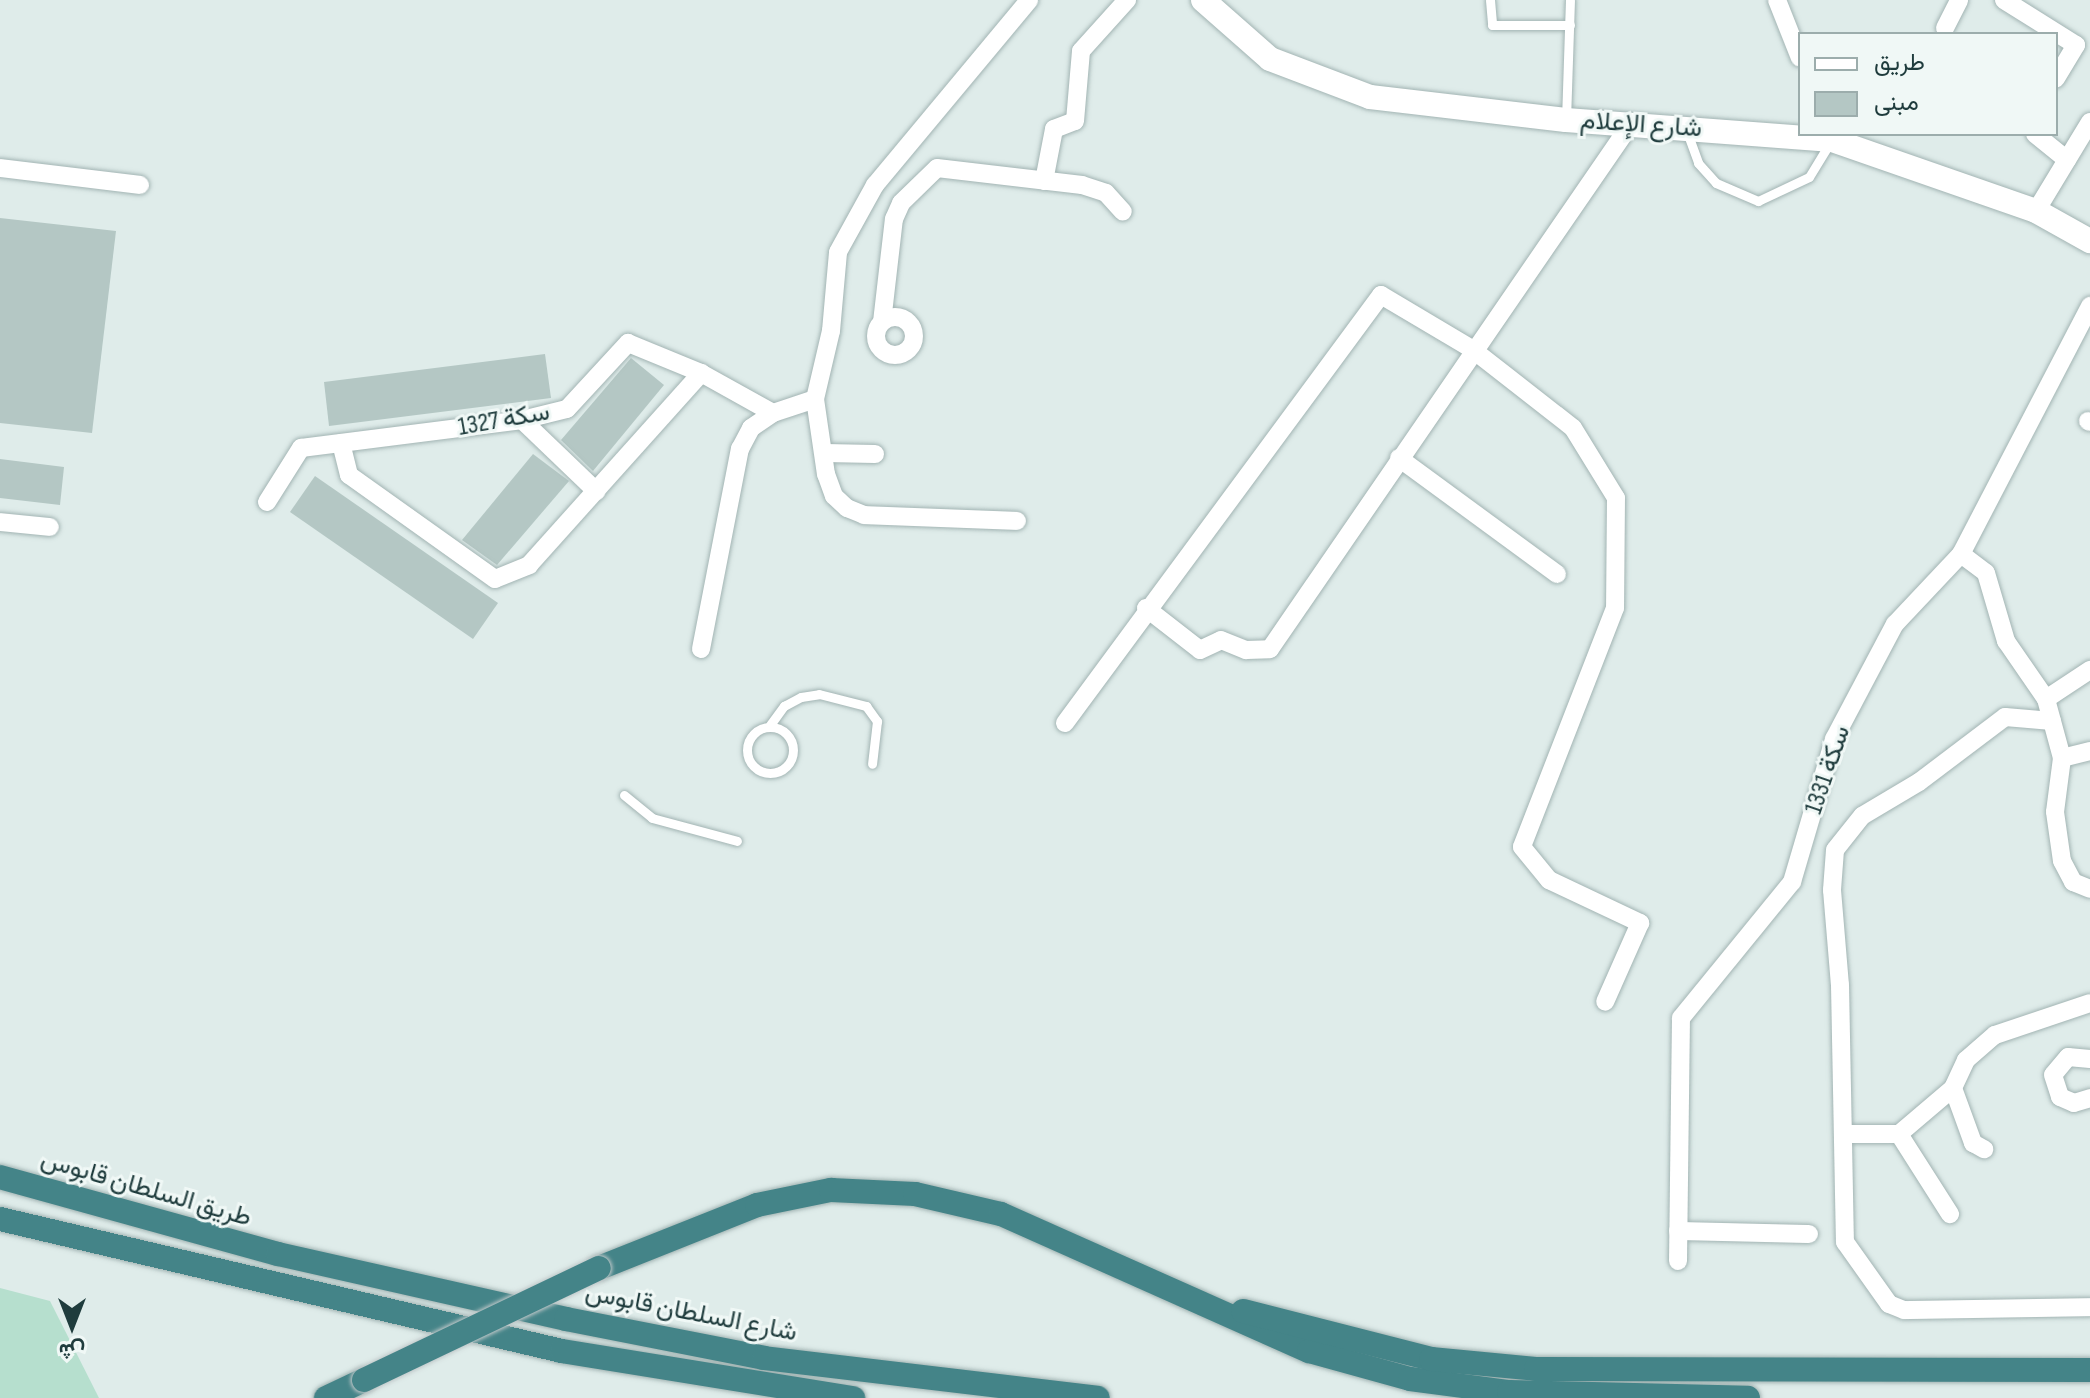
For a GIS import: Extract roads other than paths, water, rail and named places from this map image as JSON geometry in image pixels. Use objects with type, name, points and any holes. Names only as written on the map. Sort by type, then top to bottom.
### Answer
[{"type":"highway","name":"طريق السلطان قابوس","points":[[0,1177],[278,1254]]},
{"type":"highway","points":[[326,1398],[599,1268],[757,1205],[831,1190],[901,1193],[1001,1214],[1309,1351],[1410,1379],[1509,1392],[1748,1398]]},
{"type":"highway","points":[[0,1219],[562,1351],[853,1398]]},
{"type":"highway","name":"شارع السلطان قابوس","points":[[278,1254],[764,1358],[1098,1398]]},
{"type":"highway","points":[[1191,1301],[1317,1327],[1431,1359],[1536,1369],[2090,1370]]},
{"type":"main road","name":"شارع الإعلام","points":[[1203,0],[1270,59],[1370,97],[1566,120],[1798,135]]},
{"type":"main road","name":"شارع الإعلام","points":[[1831,137],[2036,211],[2090,241]]},
{"type":"street","points":[[1017,521],[864,515],[834,496],[815,399],[831,331],[838,252],[875,185],[1029,0]]},
{"type":"street","points":[[1044,181],[1054,129],[1075,121],[1081,51],[1127,0]]},
{"type":"street","points":[[1777,0],[1798,53]]},
{"type":"street","points":[[1945,28],[1959,0]]},
{"type":"street","points":[[2004,0],[2055,32]]},
{"type":"street","points":[[2058,34],[2076,45],[2058,75]]},
{"type":"street","points":[[2036,211],[2090,122]]},
{"type":"street","points":[[1146,608],[1200,650],[1221,640],[1246,650],[1270,649],[1472,349],[1630,125]]},
{"type":"street","points":[[2037,136],[2067,160]]},
{"type":"street","points":[[0,168],[140,185]]},
{"type":"street","points":[[882,322],[894,219],[921,179],[937,168],[1044,181],[1106,193],[1123,212]]},
{"type":"street","points":[[1065,723],[1146,608],[1381,295],[1472,349],[1573,428],[1616,498],[1615,608],[1522,847],[1549,880],[1640,923],[1605,1002]]},
{"type":"street","name":"سكة 1331","points":[[1678,1261],[1681,1018],[1792,882],[1834,739],[1895,624],[1961,554],[2090,306]]},
{"type":"street","name":"سكة 1327","points":[[267,502],[301,448],[522,420],[567,409],[628,343],[701,373],[773,413]]},
{"type":"street","points":[[341,443],[349,475],[495,579],[529,565],[701,373]]},
{"type":"street","points":[[701,649],[740,449],[751,428],[773,413],[815,399]]},
{"type":"street","points":[[522,420],[596,491]]},
{"type":"street","points":[[825,453],[875,454]]},
{"type":"street","points":[[1399,458],[1557,574]]},
{"type":"street","points":[[0,522],[50,527]]},
{"type":"street","points":[[1961,554],[1986,573],[2006,641],[2046,699],[2062,758],[2055,812],[2062,861],[2073,882],[2090,889]]},
{"type":"street","points":[[2046,699],[2090,670]]},
{"type":"street","points":[[2052,721],[2005,717],[1919,782],[1862,816],[1835,850],[1832,890],[1845,1242],[1889,1304],[1939,1312],[2090,1307]]},
{"type":"street","points":[[2062,758],[2090,751]]},
{"type":"street","points":[[1843,1134],[1899,1134],[1953,1088],[1966,1060],[1995,1035],[2090,1003]]},
{"type":"street","points":[[2090,1059],[2068,1057],[2053,1075],[2060,1097],[2074,1103],[2090,1098]]},
{"type":"street","points":[[1953,1088],[1973,1143],[1984,1149]]},
{"type":"street","points":[[1899,1134],[1950,1214]]},
{"type":"street","points":[[1678,1231],[1809,1234]]},
{"type":"lane","points":[[1490,0],[1492,25],[1570,25]]},
{"type":"lane","points":[[1566,120],[1570,0]]},
{"type":"lane","points":[[1686,129],[1698,163],[1716,183],[1758,201],[1809,177],[1831,137]]},
{"type":"lane","points":[[770,725],[787,733],[794,751],[787,768],[770,776],[754,768],[747,751],[754,733],[770,725],[784,706],[801,697],[819,694],[866,706],[877,721],[872,764]]},
{"type":"lane","points":[[624,795],[652,818],[737,841]]}]
